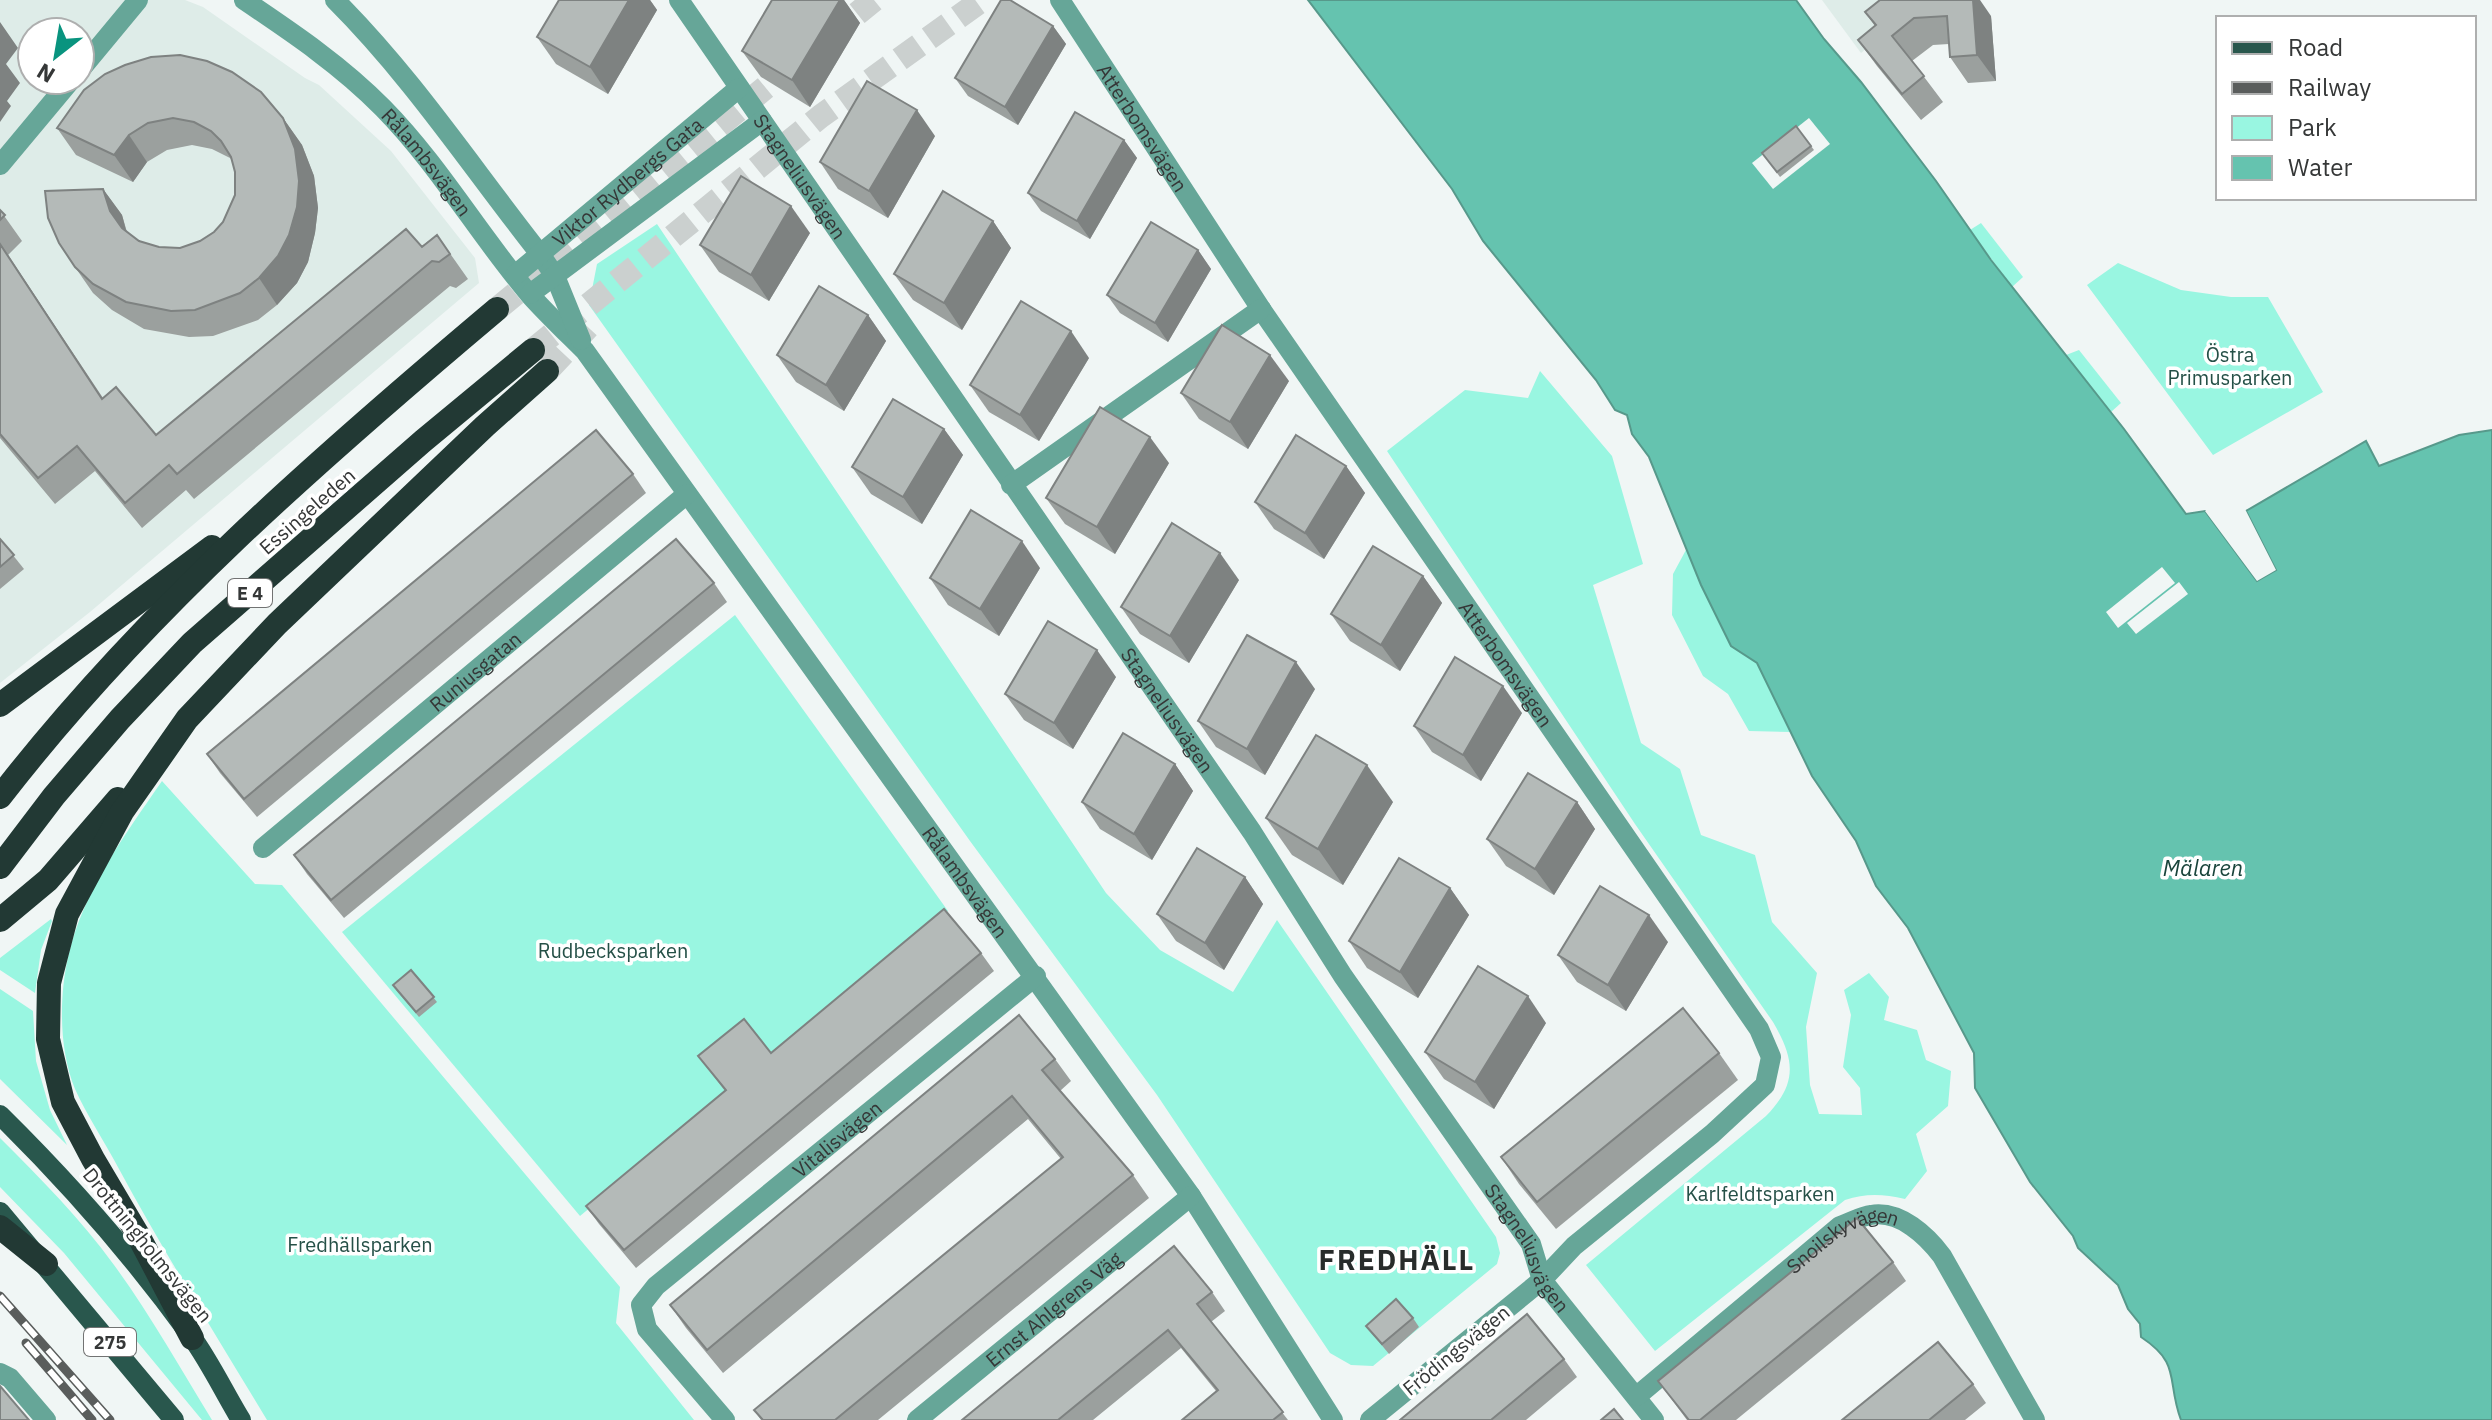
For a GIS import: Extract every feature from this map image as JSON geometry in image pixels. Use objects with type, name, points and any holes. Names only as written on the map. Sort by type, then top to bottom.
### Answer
[{"type":"highway","name":"Essingeleden","points":[[0,797],[87,691],[140,635],[304,478],[497,309]]},
{"type":"highway","name":"Essingeleden","points":[[0,867],[54,796],[120,719],[192,643],[423,441],[533,350]]},
{"type":"highway","points":[[0,920],[48,880],[187,719],[277,624],[547,371]]},
{"type":"highway","points":[[0,705],[304,478]]},
{"type":"highway","points":[[187,719],[122,812],[77,893],[63,925],[49,983],[48,1039],[54,1073],[74,1125],[138,1235],[192,1338]]},
{"type":"highway","points":[[0,1227],[46,1264]]},
{"type":"main road","name":"Drottningholmsvägen","points":[[0,1115],[57,1171],[192,1338],[241,1420]]},
{"type":"main road","points":[[0,1212],[46,1264]]},
{"type":"main road","name":"275","points":[[46,1264],[174,1420]]},
{"type":"street","points":[[96,51],[138,0]]},
{"type":"street","name":"Rålambsvägen","points":[[244,0],[304,40],[385,110],[452,190],[530,294],[585,351],[1191,1196],[1333,1420]]},
{"type":"street","name":"Rålambsvägen","points":[[335,0],[372,37],[418,92],[540,254],[555,276],[585,351]]},
{"type":"street","name":"Stagneliusvägen","points":[[679,0],[1252,832],[1343,976],[1531,1244],[1542,1280],[1654,1420]]},
{"type":"street","name":"Atterbomsvägen","points":[[1060,0],[1261,309],[1750,1017],[1771,1057],[1765,1085],[1712,1134],[1574,1246],[1542,1280]]},
{"type":"street","name":"Viktor Rydbergs Gata","points":[[515,275],[739,88]]},
{"type":"street","points":[[0,165],[58,96]]},
{"type":"street","name":"Viktor Rydbergs Gata","points":[[530,294],[762,121]]},
{"type":"street","points":[[687,132],[707,139],[711,149],[709,160]]},
{"type":"street","points":[[1011,485],[1261,309]]},
{"type":"street","name":"Runiusgatan","points":[[263,848],[687,494]]},
{"type":"street","name":"Vitalisvägen","points":[[725,1420],[647,1329],[641,1305],[656,1286],[1036,976]]},
{"type":"street","name":"Ernst Ahlgrens Väg","points":[[917,1420],[1191,1196]]},
{"type":"street","name":"Snoilskyvägen","points":[[1637,1396],[1840,1226],[1873,1214],[1902,1221],[1926,1236],[1942,1256],[2035,1420]]},
{"type":"street","name":"Frödingsvägen","points":[[1370,1420],[1542,1280]]},
{"type":"street","points":[[0,1373],[10,1378],[46,1420]]},
{"type":"shaded area","points":[[0,0],[185,0],[203,7],[319,85],[391,151],[475,258],[479,283],[90,612],[0,683]]},
{"type":"shaded area","points":[[1822,0],[1892,0],[1894,25],[1861,53]]},
{"type":"green space","points":[[1981,223],[2023,277],[2012,287],[1970,230]]},
{"type":"green space","points":[[657,224],[1106,893],[1160,950],[1233,992],[1277,920],[1496,1237],[1500,1253],[1497,1264],[1373,1366],[1351,1365],[1330,1353],[1157,1095],[970,841],[589,305],[597,264]]},
{"type":"green space","name":"Östra Primusparken","points":[[2118,263],[2181,290],[2231,297],[2268,297],[2323,392],[2213,455],[2087,285]]},
{"type":"green space","points":[[2079,350],[2121,403],[2111,412],[2066,355]]},
{"type":"green space","name":"Karlfeldtsparken","points":[[1540,371],[1612,456],[1643,564],[1593,585],[1641,743],[1680,769],[1701,835],[1755,855],[1772,922],[1817,973],[1806,1027],[1810,1085],[1819,1114],[1862,1115],[1860,1088],[1843,1067],[1851,1015],[1844,990],[1869,973],[1889,997],[1884,1020],[1917,1030],[1926,1060],[1951,1071],[1948,1106],[1916,1134],[1927,1171],[1905,1199],[1875,1195],[1845,1200],[1655,1351],[1586,1265],[1766,1116],[1784,1093],[1790,1071],[1789,1060],[1773,1022],[1635,824],[1387,451],[1465,390],[1528,398]]},
{"type":"green space","points":[[1687,548],[1701,585],[1731,645],[1757,663],[1792,732],[1749,731],[1728,694],[1703,676],[1672,615],[1673,574]]},
{"type":"green space","name":"Rudbecksparken","points":[[735,615],[948,911],[580,1216],[342,932]]},
{"type":"green space","name":"Fredhällsparken","points":[[162,781],[255,884],[282,885],[620,1287],[616,1323],[694,1420],[267,1420],[85,1109],[70,1074],[63,1041],[63,989],[68,957],[84,909],[106,865]]},
{"type":"green space","points":[[51,919],[41,950],[35,993],[0,970],[0,958]]},
{"type":"green space","points":[[0,989],[33,1011],[36,1061],[50,1110],[67,1145],[0,1079]]},
{"type":"green space","points":[[0,1138],[60,1199],[101,1248],[140,1303],[212,1420],[202,1420],[64,1253],[0,1187]]},
{"type":"water","name":"Mälaren","points":[[1308,0],[1796,0],[2186,514],[2205,511],[2257,581],[2276,570],[2246,511],[2366,441],[2379,466],[2459,435],[2492,430],[2492,1420],[2181,1420],[2168,1365],[2154,1347],[2141,1337],[2140,1324],[2128,1309],[2118,1285],[2078,1248],[2073,1236],[2030,1182],[1975,1088],[1974,1053],[1908,928],[1876,886],[1856,841],[1812,776],[1757,663],[1731,646],[1701,585],[1649,457],[1632,434],[1627,415],[1615,410],[1596,380],[1483,241],[1452,189]]},
{"type":"pier","points":[[1809,118],[1830,144],[1773,189],[1752,163]]},
{"type":"pier","points":[[2244,507],[2276,570],[2257,581],[2205,511],[2208,509],[2258,576],[2271,569],[2243,512]]},
{"type":"pier","points":[[2162,567],[2175,583],[2118,628],[2106,612]]},
{"type":"pier","points":[[2179,582],[2188,594],[2136,634],[2127,623]]},
{"type":"building","points":[[559,0],[629,0],[590,67],[537,37]]},
{"type":"building","points":[[772,0],[840,0],[792,80],[742,51]]},
{"type":"building","points":[[1001,0],[1010,0],[1053,26],[1005,107],[955,78]]},
{"type":"building","points":[[1880,0],[1973,0],[1977,55],[1950,57],[1947,16],[1914,18],[1892,36],[1924,76],[1902,94],[1858,40],[1876,25],[1865,12]]},
{"type":"building","points":[[180,55],[207,61],[232,72],[261,92],[283,118],[295,149],[299,181],[297,207],[289,235],[278,256],[259,278],[240,293],[195,310],[171,311],[126,302],[93,284],[75,267],[59,243],[48,218],[45,191],[103,189],[110,211],[122,228],[139,241],[159,247],[180,248],[200,241],[223,222],[235,195],[235,172],[231,157],[211,131],[194,122],[173,118],[148,123],[129,135],[114,155],[57,128],[80,96],[96,96],[96,81],[105,74],[151,57]]},
{"type":"building","points":[[867,81],[917,110],[869,191],[820,162]]},
{"type":"building","points":[[1075,112],[1124,140],[1077,221],[1028,193]]},
{"type":"building","points":[[1796,126],[1811,146],[1777,172],[1762,153]]},
{"type":"building","points":[[741,176],[791,206],[751,275],[700,245]]},
{"type":"building","points":[[943,191],[993,221],[944,303],[894,274]]},
{"type":"building","points":[[1151,222],[1198,250],[1155,323],[1107,295]]},
{"type":"building","points":[[406,229],[422,247],[437,235],[450,254],[439,262],[432,261],[177,474],[169,465],[125,503],[77,446],[38,478],[0,434],[0,244],[102,399],[116,387],[156,435]]},
{"type":"building","points":[[819,286],[868,315],[826,385],[777,355]]},
{"type":"building","points":[[1021,301],[1071,331],[1020,415],[970,385]]},
{"type":"building","points":[[1222,325],[1270,355],[1230,422],[1181,393]]},
{"type":"building","points":[[893,399],[944,429],[903,497],[852,467]]},
{"type":"building","points":[[1100,407],[1150,437],[1097,527],[1046,498]]},
{"type":"building","points":[[596,430],[633,474],[244,799],[207,754]]},
{"type":"building","points":[[1296,435],[1346,466],[1305,533],[1255,502]]},
{"type":"building","points":[[971,510],[1022,541],[980,609],[930,578]]},
{"type":"building","points":[[1172,523],[1220,553],[1170,636],[1121,607]]},
{"type":"building","points":[[0,539],[14,555],[0,567]]},
{"type":"building","points":[[676,539],[714,583],[331,900],[294,855]]},
{"type":"building","points":[[1373,546],[1423,576],[1381,645],[1331,614]]},
{"type":"building","points":[[1048,621],[1097,650],[1054,723],[1005,694]]},
{"type":"building","points":[[1247,635],[1296,662],[1247,749],[1198,721]]},
{"type":"building","points":[[1455,657],[1503,686],[1463,755],[1414,726]]},
{"type":"building","points":[[1123,733],[1175,764],[1134,834],[1082,802]]},
{"type":"building","points":[[1316,735],[1367,765],[1318,849],[1266,818]]},
{"type":"building","points":[[1528,773],[1577,802],[1535,869],[1487,839]]},
{"type":"building","points":[[1197,848],[1245,877],[1205,943],[1157,914]]},
{"type":"building","points":[[1399,858],[1450,888],[1400,972],[1349,941]]},
{"type":"building","points":[[1600,886],[1649,915],[1608,985],[1558,955]]},
{"type":"building","points":[[944,909],[981,953],[624,1250],[586,1206],[726,1090],[698,1056],[744,1019],[771,1053]]},
{"type":"building","points":[[1478,966],[1528,996],[1475,1082],[1425,1052]]},
{"type":"building","points":[[411,970],[434,997],[416,1012],[393,985]]},
{"type":"building","points":[[1683,1008],[1719,1053],[1537,1202],[1501,1157]]},
{"type":"building","points":[[1019,1015],[1055,1059],[1042,1070],[1133,1175],[835,1420],[763,1420],[754,1410],[1063,1157],[1012,1096],[707,1350],[670,1305]]},
{"type":"building","points":[[1857,1218],[1893,1262],[1700,1420],[1689,1420],[1658,1381]]},
{"type":"building","points":[[1174,1246],[1212,1292],[1197,1304],[1283,1412],[1273,1420],[1182,1420],[1218,1390],[1168,1330],[1058,1420],[962,1420]]},
{"type":"building","points":[[1396,1299],[1413,1318],[1382,1344],[1366,1326]]},
{"type":"building","points":[[1527,1314],[1564,1359],[1491,1420],[1400,1420]]},
{"type":"building","points":[[1938,1342],[1973,1384],[1929,1420],[1842,1420]]},
{"type":"building","points":[[0,1386],[29,1420],[0,1420]]},
{"type":"building","points":[[1614,1409],[1623,1420],[1601,1420]]},
{"type":"tunnel","points":[[829,36],[874,0]]},
{"type":"tunnel","points":[[533,350],[821,116],[982,0]]},
{"type":"tunnel","points":[[497,309],[794,64]]},
{"type":"tunnel","points":[[547,371],[589,326]]},
{"type":"railway","points":[[0,1296],[110,1420]]},
{"type":"railway","points":[[26,1343],[92,1420]]},
{"type":"district","name":"FREDHÄLL","points":[[1397,1259]]}]
